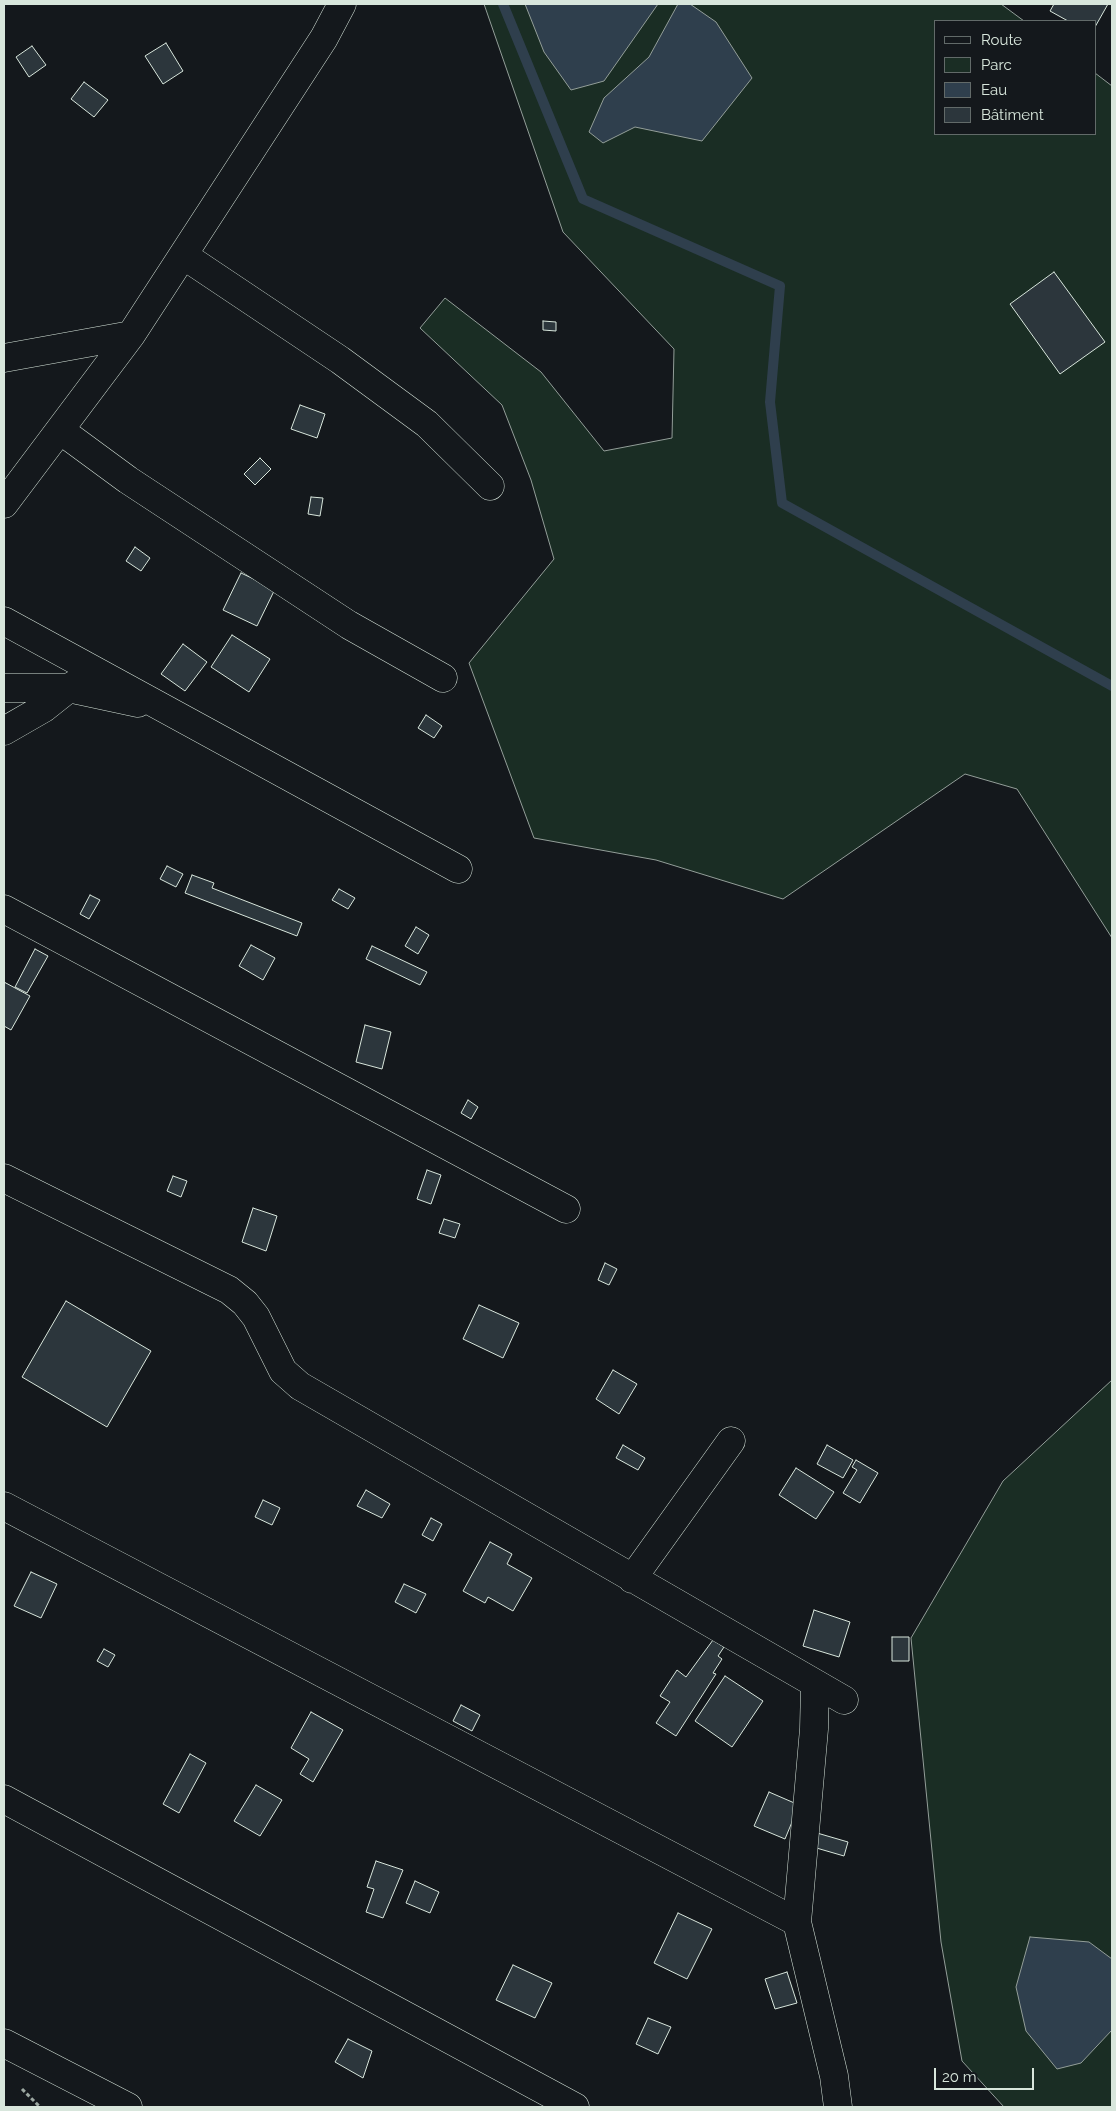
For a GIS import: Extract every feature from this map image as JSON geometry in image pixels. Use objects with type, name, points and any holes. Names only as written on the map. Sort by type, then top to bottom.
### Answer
[{"type":"street","points":[[4,504],[131,335],[324,38],[342,4]]},
{"type":"street","points":[[183,255],[340,360],[427,424],[490,486]]},
{"type":"street","points":[[4,358],[131,335]]},
{"type":"street","points":[[60,430],[128,480],[341,620],[443,678]]},
{"type":"street","points":[[4,621],[458,869]]},
{"type":"street","points":[[4,731],[44,708],[68,688],[98,672]]},
{"type":"street","points":[[4,688],[68,688],[167,709]]},
{"type":"street","points":[[4,909],[566,1209]]},
{"type":"street","points":[[4,1178],[229,1290],[245,1303],[256,1317],[282,1371],[290,1380],[815,1686],[844,1700]]},
{"type":"street","points":[[632,1579],[731,1442]]},
{"type":"street","points":[[4,1506],[797,1922]]},
{"type":"street","points":[[815,1686],[814,1729],[797,1922],[834,2076],[838,2107]]},
{"type":"street","points":[[4,1799],[575,2107]]},
{"type":"street","points":[[4,2043],[128,2107]]},
{"type":"green space","points":[[484,4],[1001,4],[1023,20],[934,20],[934,135],[1096,135],[1096,74],[1112,86],[1112,938],[1017,789],[965,774],[783,899],[656,860],[534,838],[469,663],[554,559],[531,480],[502,405],[420,328],[445,298],[541,372],[604,451],[672,438],[674,349],[563,232]]},
{"type":"green space","points":[[1112,1380],[1112,2107],[1004,2107],[962,2061],[941,1942],[911,1638],[1003,1481]]},
{"type":"water","points":[[525,4],[658,4],[604,81],[571,90],[544,52]]},
{"type":"water","points":[[678,4],[690,4],[716,22],[752,78],[702,141],[635,127],[603,143],[589,132],[604,98],[649,57]]},
{"type":"water","points":[[1030,1937],[1089,1942],[1112,1959],[1112,2030],[1081,2063],[1057,2069],[1026,2031],[1016,1987]]},
{"type":"building","points":[[1054,4],[1108,4],[1096,25],[1096,20],[1066,20],[1050,11]]},
{"type":"building","points":[[166,43],[183,71],[163,84],[145,56]]},
{"type":"building","points":[[32,46],[46,65],[29,77],[16,57]]},
{"type":"building","points":[[84,82],[108,100],[94,117],[71,99]]},
{"type":"building","points":[[1054,272],[1105,342],[1060,374],[1010,304]]},
{"type":"building","points":[[543,321],[556,322],[556,331],[543,330]]},
{"type":"building","points":[[300,405],[325,414],[317,438],[291,429]]},
{"type":"building","points":[[260,458],[271,469],[255,485],[244,474]]},
{"type":"building","points":[[311,497],[323,498],[320,516],[308,514]]},
{"type":"building","points":[[135,547],[150,558],[141,571],[126,561]]},
{"type":"building","points":[[241,573],[275,589],[257,626],[223,610]]},
{"type":"building","points":[[232,635],[270,659],[249,692],[211,667]]},
{"type":"building","points":[[183,644],[207,662],[185,691],[161,674]]},
{"type":"building","points":[[426,715],[442,726],[434,738],[418,728]]},
{"type":"building","points":[[167,866],[183,874],[176,887],[160,879]]},
{"type":"building","points":[[192,875],[214,883],[212,888],[302,923],[297,936],[185,893]]},
{"type":"building","points":[[339,889],[355,898],[348,909],[332,900]]},
{"type":"building","points":[[90,895],[100,900],[89,919],[80,914]]},
{"type":"building","points":[[416,927],[429,935],[418,954],[405,946]]},
{"type":"building","points":[[251,945],[275,958],[263,980],[239,966]]},
{"type":"building","points":[[372,946],[427,972],[420,985],[366,959]]},
{"type":"building","points":[[35,949],[48,956],[27,993],[15,987]]},
{"type":"building","points":[[4,982],[30,996],[11,1030],[4,1026]]},
{"type":"building","points":[[365,1025],[391,1032],[382,1069],[356,1062]]},
{"type":"building","points":[[468,1100],[478,1107],[471,1119],[461,1113]]},
{"type":"building","points":[[427,1170],[441,1175],[431,1204],[417,1199]]},
{"type":"building","points":[[173,1176],[187,1181],[181,1197],[167,1191]]},
{"type":"building","points":[[253,1208],[277,1216],[266,1251],[242,1242]]},
{"type":"building","points":[[444,1219],[460,1224],[455,1238],[439,1233]]},
{"type":"building","points":[[605,1263],[617,1269],[609,1285],[598,1280]]},
{"type":"building","points":[[66,1301],[151,1351],[107,1427],[22,1377]]},
{"type":"building","points":[[479,1305],[519,1323],[503,1358],[463,1339]]},
{"type":"building","points":[[613,1370],[637,1384],[619,1414],[596,1399]]},
{"type":"building","points":[[623,1445],[645,1458],[638,1470],[616,1458]]},
{"type":"building","points":[[827,1445],[853,1460],[843,1478],[817,1464]]},
{"type":"building","points":[[856,1460],[878,1473],[860,1503],[843,1493],[857,1470],[852,1467]]},
{"type":"building","points":[[796,1468],[834,1492],[816,1519],[779,1495]]},
{"type":"building","points":[[366,1490],[390,1504],[382,1518],[357,1506]]},
{"type":"building","points":[[263,1500],[280,1508],[272,1525],[255,1517]]},
{"type":"building","points":[[431,1518],[442,1524],[433,1541],[422,1535]]},
{"type":"building","points":[[490,1542],[512,1554],[507,1564],[532,1578],[513,1611],[488,1597],[485,1603],[463,1591]]},
{"type":"building","points":[[31,1572],[57,1584],[41,1618],[14,1606]]},
{"type":"building","points":[[404,1584],[426,1594],[416,1613],[395,1602]]},
{"type":"building","points":[[814,1610],[850,1622],[839,1657],[803,1646]]},
{"type":"building","points":[[892,1637],[909,1637],[909,1661],[892,1661]]},
{"type":"building","points":[[713,1640],[724,1647],[718,1656],[722,1659],[713,1673],[716,1674],[676,1736],[656,1723],[670,1702],[660,1696],[677,1670],[686,1677]]},
{"type":"building","points":[[104,1649],[115,1655],[108,1667],[97,1661]]},
{"type":"building","points":[[725,1676],[763,1701],[732,1747],[695,1721]]},
{"type":"building","points":[[461,1705],[480,1715],[472,1731],[453,1721]]},
{"type":"building","points":[[311,1712],[343,1730],[313,1782],[300,1774],[309,1759],[291,1748]]},
{"type":"building","points":[[190,1754],[206,1763],[179,1813],[163,1804]]},
{"type":"building","points":[[256,1785],[282,1800],[260,1836],[234,1821]]},
{"type":"building","points":[[769,1792],[799,1805],[785,1839],[754,1826]]},
{"type":"building","points":[[817,1833],[848,1842],[844,1856],[813,1847]]},
{"type":"building","points":[[376,1861],[403,1870],[383,1918],[366,1912],[374,1889],[367,1887]]},
{"type":"building","points":[[415,1881],[439,1892],[430,1913],[406,1903]]},
{"type":"building","points":[[678,1913],[712,1929],[687,1979],[654,1963]]},
{"type":"building","points":[[513,1965],[552,1983],[535,2018],[496,2000]]},
{"type":"building","points":[[787,1972],[797,2003],[775,2009],[765,1979]]},
{"type":"building","points":[[648,2018],[671,2027],[658,2054],[636,2044]]},
{"type":"building","points":[[348,2039],[372,2051],[363,2078],[335,2062]]},
{"type":"waterway","points":[[503,4],[583,199],[780,286],[770,402],[782,503],[1112,686]]}]
